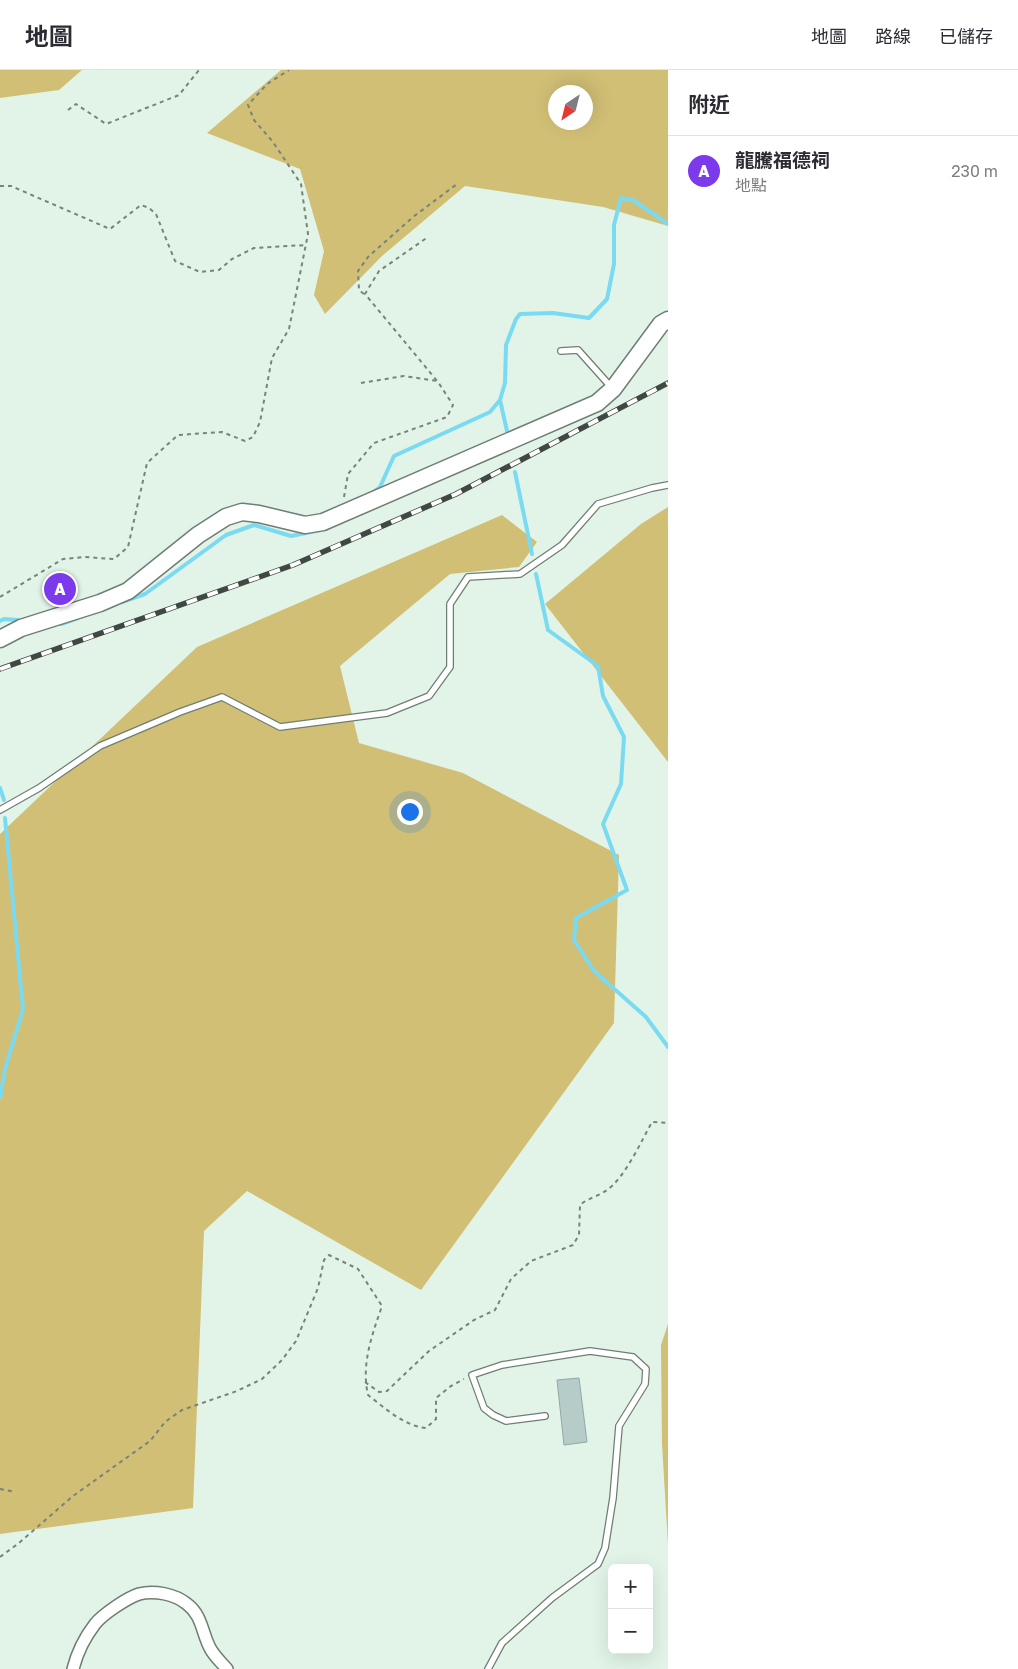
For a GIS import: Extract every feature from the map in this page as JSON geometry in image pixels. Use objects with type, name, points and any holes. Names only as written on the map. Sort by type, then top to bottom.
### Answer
[{"type":"street","points":[[0,639],[21,628],[100,603],[128,591],[198,534],[226,517],[242,512],[305,525],[324,522],[597,402],[613,389],[661,324],[668,320]]},
{"type":"street","points":[[73,1669],[76,1655],[94,1625],[106,1612],[139,1594],[156,1593],[172,1596],[187,1604],[199,1616],[210,1649],[227,1669]]},
{"type":"lane","points":[[562,351],[578,350],[613,389]]},
{"type":"lane","points":[[0,810],[39,788],[100,746],[180,712],[222,697],[280,727],[386,713],[429,696],[450,667],[450,604],[468,577],[520,574],[562,545],[598,504],[668,485]]},
{"type":"lane","points":[[488,1669],[502,1644],[552,1598],[598,1564],[605,1548],[619,1426],[645,1384],[646,1370],[632,1357],[590,1351],[502,1365],[472,1375],[484,1408],[493,1415],[506,1421],[546,1416]]},
{"type":"path","points":[[68,110],[76,104],[106,124],[179,95],[199,70]]},
{"type":"path","points":[[0,596],[64,559],[84,557],[114,559],[128,547],[147,463],[178,435],[222,432],[245,442],[254,437],[260,422],[272,358],[289,329],[308,234],[301,184],[273,142],[254,120],[248,105],[267,84],[288,70]]},
{"type":"path","points":[[341,515],[348,474],[374,443],[447,417],[453,405],[438,382],[365,294],[359,290],[358,271],[368,257],[413,217],[457,184]]},
{"type":"path","points":[[0,186],[11,186],[110,229],[141,205],[149,208],[156,214],[175,261],[200,272],[220,270],[232,259],[254,248],[306,245]]},
{"type":"path","points":[[365,294],[379,270],[428,237]]},
{"type":"path","points":[[361,382],[404,376],[438,382]]},
{"type":"path","points":[[365,1382],[379,1392],[387,1392],[429,1351],[474,1320],[495,1310],[511,1280],[531,1261],[573,1245],[579,1235],[580,1205],[587,1199],[608,1190],[627,1167],[652,1122],[668,1123]]},
{"type":"path","points":[[0,1557],[73,1496],[150,1441],[165,1422],[182,1410],[237,1391],[262,1379],[282,1360],[296,1341],[318,1288],[324,1260],[329,1254],[358,1269],[382,1306],[371,1337],[365,1371],[368,1395],[390,1412],[417,1427],[426,1428],[436,1419],[436,1398],[451,1386],[472,1375]]},
{"type":"path","points":[[0,1489],[15,1492]]},
{"type":"shaded area","points":[[0,70],[82,70],[59,90],[0,98]]},
{"type":"shaded area","points":[[281,70],[668,70],[668,226],[603,207],[465,186],[382,256],[325,314],[314,295],[324,251],[300,169],[207,133]]},
{"type":"shaded area","points":[[668,507],[668,762],[545,604],[641,524]]},
{"type":"shaded area","points":[[502,515],[537,542],[519,567],[450,574],[340,666],[359,743],[463,773],[619,855],[614,1023],[421,1290],[247,1191],[204,1231],[193,1508],[0,1534],[0,834],[197,647]]},
{"type":"shaded area","points":[[668,1324],[668,1544],[662,1444],[661,1345]]},
{"type":"building","points":[[58,582],[68,589],[63,596],[53,588]]},
{"type":"building","points":[[579,1378],[587,1442],[564,1445],[557,1380]]},
{"type":"waterway","points":[[372,493],[380,487],[394,456],[490,412],[500,400],[505,383],[506,345],[516,319],[520,314],[553,313],[589,318],[607,299],[614,264],[614,225],[621,198],[633,200],[668,224]]},
{"type":"waterway","points":[[500,400],[507,431]]},
{"type":"waterway","points":[[515,472],[532,554]]},
{"type":"waterway","points":[[122,602],[145,594],[226,535],[254,525],[291,536],[326,529]]},
{"type":"waterway","points":[[536,574],[548,630],[598,666],[603,696],[624,737],[621,784],[603,824],[627,890],[576,918],[574,940],[594,971],[646,1017],[668,1047]]},
{"type":"waterway","points":[[61,624],[78,618]]},
{"type":"waterway","points":[[0,621],[4,619],[18,620]]},
{"type":"waterway","points":[[0,788],[4,800]]},
{"type":"waterway","points":[[0,1098],[5,1069],[23,1009],[5,818]]},
{"type":"railway","points":[[0,669],[293,565],[456,494],[668,383]]},
{"type":"place","name":"龍騰福德祠","points":[[60,589]]}]
